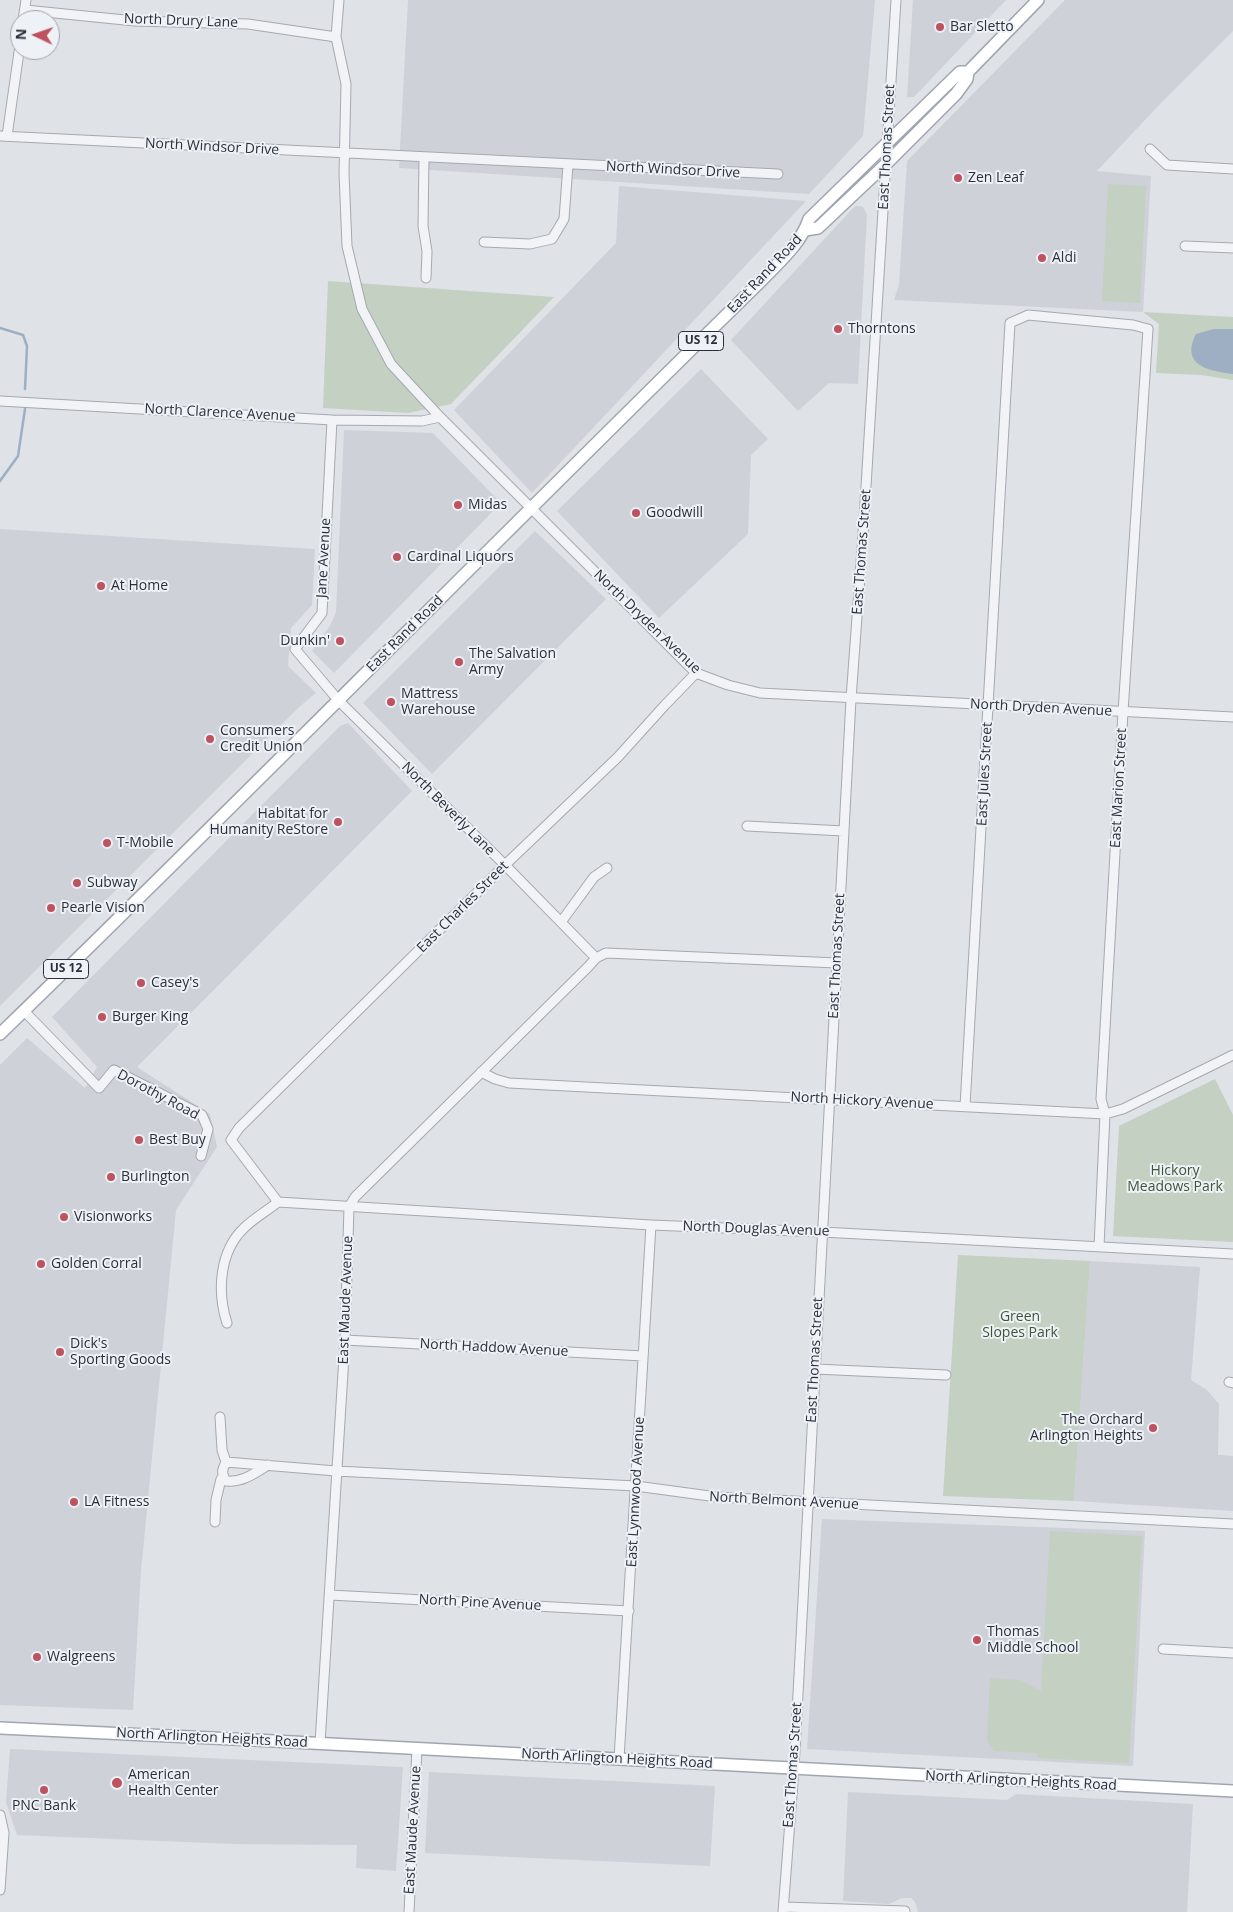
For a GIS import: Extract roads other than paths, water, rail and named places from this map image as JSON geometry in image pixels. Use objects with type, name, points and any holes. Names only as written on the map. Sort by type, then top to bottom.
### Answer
[{"type":"main road","name":"East Rand Road","points":[[805,230],[818,228],[887,163],[956,94],[967,80],[968,72],[1038,0]]},
{"type":"main road","name":"East Rand Road","points":[[0,1034],[339,701],[760,282],[799,241],[809,218],[960,72],[968,72]]},
{"type":"main road","name":"North Arlington Heights Road","points":[[0,1728],[417,1748],[1233,1792]]},
{"type":"street","points":[[25,10],[26,0]]},
{"type":"street","name":"North Dryden Avenue","points":[[339,0],[336,37],[346,84],[347,246],[362,308],[391,364],[440,417],[696,673],[728,686],[760,694],[1233,717]]},
{"type":"street","name":"East Thomas Street","points":[[783,1909],[794,1769],[851,699],[896,0]]},
{"type":"street","name":"North Drury Lane","points":[[60,14],[135,21],[248,24],[336,37]]},
{"type":"street","points":[[4,136],[17,60]]},
{"type":"street","name":"North Windsor Drive","points":[[4,136],[778,174]]},
{"type":"street","points":[[1150,149],[1168,165],[1233,169]]},
{"type":"street","points":[[424,157],[422,226],[427,252],[426,278]]},
{"type":"street","points":[[484,242],[530,244],[552,239],[564,219],[568,165]]},
{"type":"street","points":[[1186,246],[1233,248]]},
{"type":"street","name":"East Jules Street","points":[[965,1106],[1010,323],[1028,315],[1133,324],[1148,330]]},
{"type":"street","name":"East Marion Street","points":[[1099,1247],[1105,1114],[1102,1099],[1123,712],[1148,330]]},
{"type":"street","name":"North Clarence Avenue","points":[[0,401],[332,420],[422,422],[440,417]]},
{"type":"street","name":"Jane Avenue","points":[[332,420],[322,613],[295,649],[339,701]]},
{"type":"street","name":"East Charles Street","points":[[278,1202],[231,1140],[239,1128],[505,865],[618,757],[696,673]]},
{"type":"street","name":"North Beverly Lane","points":[[339,701],[596,958]]},
{"type":"street","points":[[747,826],[844,831]]},
{"type":"street","points":[[561,922],[594,877],[607,868]]},
{"type":"street","points":[[349,1207],[356,1197],[596,958],[606,953],[837,963]]},
{"type":"street","name":"Dorothy Road","points":[[24,1011],[99,1088],[114,1070],[202,1115],[208,1129],[201,1156]]},
{"type":"street","name":"North Hickory Avenue","points":[[481,1072],[509,1084],[1105,1114],[1123,1109],[1233,1056]]},
{"type":"street","points":[[227,1324],[221,1300],[222,1281],[225,1260],[232,1242],[244,1228],[278,1202]]},
{"type":"street","name":"North Douglas Avenue","points":[[278,1202],[651,1225],[822,1232],[1233,1254]]},
{"type":"street","name":"East Maude Avenue","points":[[320,1743],[345,1340],[349,1207]]},
{"type":"street","name":"East Lynnwood Avenue","points":[[619,1759],[651,1225]]},
{"type":"street","name":"North Haddow Avenue","points":[[345,1340],[643,1356]]},
{"type":"street","points":[[815,1369],[946,1376]]},
{"type":"street","points":[[220,1417],[221,1445],[226,1462],[222,1469],[226,1480],[232,1482],[244,1479],[268,1465]]},
{"type":"street","name":"North Belmont Avenue","points":[[226,1462],[336,1471],[636,1486],[700,1496],[1233,1524]]},
{"type":"street","points":[[214,1522],[219,1486],[221,1479],[224,1477]]},
{"type":"street","name":"North Pine Avenue","points":[[330,1595],[629,1611]]},
{"type":"street","points":[[1163,1649],[1233,1653]]},
{"type":"street","name":"East Maude Avenue","points":[[410,1912],[417,1748]]},
{"type":"street","points":[[0,1815],[4,1833],[0,1890]]},
{"type":"street","points":[[783,1909],[905,1911]]},
{"type":"water","points":[[1214,329],[1233,329],[1233,374],[1206,368],[1194,359],[1192,344],[1196,334]]},
{"type":"waterway","points":[[0,328],[23,335],[27,346],[25,389]]},
{"type":"waterway","points":[[0,481],[18,456],[25,409]]},
{"type":"place","name":"Bar Sletto","points":[[940,27]]},
{"type":"place","name":"Zen Leaf","points":[[958,178]]},
{"type":"place","name":"Aldi","points":[[1042,258]]},
{"type":"place","name":"Thorntons","points":[[838,329]]},
{"type":"place","name":"Midas","points":[[458,505]]},
{"type":"place","name":"Goodwill","points":[[636,513]]},
{"type":"place","name":"Cardinal Liquors","points":[[397,557]]},
{"type":"place","name":"At Home","points":[[101,586]]},
{"type":"place","name":"Dunkin'","points":[[340,641]]},
{"type":"place","name":"The Salvation Army","points":[[459,662]]},
{"type":"place","name":"Mattress Warehouse","points":[[391,702]]},
{"type":"place","name":"Consumers Credit Union","points":[[210,739]]},
{"type":"place","name":"Habitat for Humanity ReStore","points":[[338,822]]},
{"type":"place","name":"T-Mobile","points":[[107,843]]},
{"type":"place","name":"Subway","points":[[77,883]]},
{"type":"place","name":"Pearle Vision","points":[[51,908]]},
{"type":"place","name":"Casey's","points":[[141,983]]},
{"type":"place","name":"Burger King","points":[[102,1017]]},
{"type":"place","name":"Best Buy","points":[[139,1140]]},
{"type":"place","name":"Burlington","points":[[111,1177]]},
{"type":"place","name":"Visionworks","points":[[64,1217]]},
{"type":"place","name":"Golden Corral","points":[[41,1264]]},
{"type":"place","name":"Dick's Sporting Goods","points":[[60,1352]]},
{"type":"place","name":"The Orchard Arlington Heights","points":[[1153,1428]]},
{"type":"place","name":"LA Fitness","points":[[74,1502]]},
{"type":"place","name":"Thomas Middle School","points":[[977,1640]]},
{"type":"place","name":"Walgreens","points":[[37,1657]]},
{"type":"place","name":"American Health Center","points":[[117,1783]]},
{"type":"place","name":"PNC Bank","points":[[44,1790]]},
{"type":"park label","name":"Hickory Meadows Park","points":[[1175,1180]]},
{"type":"park label","name":"Green Slopes Park","points":[[1020,1325]]}]
